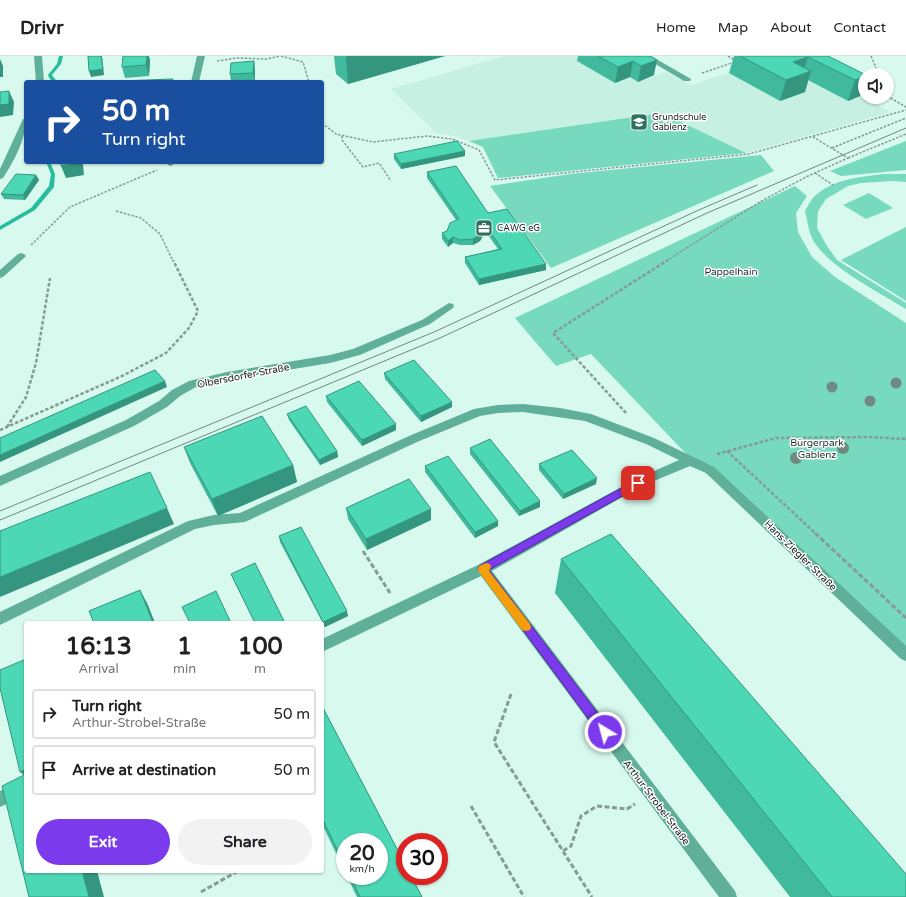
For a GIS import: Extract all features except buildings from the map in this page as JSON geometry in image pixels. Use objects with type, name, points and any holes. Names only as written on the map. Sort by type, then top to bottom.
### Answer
[{"type":"street","points":[[38,56],[40,80]]},
{"type":"street","points":[[195,80],[201,56]]},
{"type":"street","points":[[646,56],[687,79]]},
{"type":"street","points":[[0,176],[8,162],[24,126]]},
{"type":"street","points":[[0,275],[21,256]]},
{"type":"street","name":"Olbersdorfer Straße","points":[[0,481],[130,423],[163,404],[176,393],[193,384],[227,376],[330,359],[356,352],[426,322],[449,306]]},
{"type":"street","name":"Hans-Ziegler-Straße","points":[[0,619],[192,525],[214,520],[241,518],[398,446],[478,412],[498,409],[523,408],[587,417],[650,441],[710,470],[906,655]]},
{"type":"street","points":[[324,645],[483,569],[638,483],[692,460]]},
{"type":"street","name":"Arthur-Strobel-Straße","points":[[483,569],[729,897]]},
{"type":"street","points":[[0,799],[24,788]]},
{"type":"path","points":[[211,62],[233,59],[267,59],[280,56],[303,62],[308,80]]},
{"type":"path","points":[[687,79],[737,61],[728,56]]},
{"type":"path","points":[[871,56],[876,68]]},
{"type":"path","points":[[894,100],[906,106]]},
{"type":"path","points":[[324,126],[329,130],[342,136],[372,142],[427,136],[452,139],[478,150],[494,180],[749,154],[906,110]]},
{"type":"path","points":[[832,148],[906,118]]},
{"type":"path","points":[[628,416],[553,333],[763,200],[815,173],[906,134]]},
{"type":"path","points":[[342,136],[342,140],[363,167],[379,163],[391,181]]},
{"type":"path","points":[[813,137],[848,158]]},
{"type":"path","points":[[21,256],[70,207],[162,168],[168,164]]},
{"type":"path","points":[[815,173],[833,185]]},
{"type":"path","points":[[0,430],[122,376],[166,353],[189,328],[198,311],[160,234],[141,218],[116,211]]},
{"type":"path","points":[[7,427],[26,398],[36,364],[50,278]]},
{"type":"path","points":[[692,460],[776,438],[868,437],[906,439]]},
{"type":"path","points":[[728,451],[906,618]]},
{"type":"path","points":[[363,551],[400,608]]},
{"type":"path","points":[[510,694],[494,742],[592,897]]},
{"type":"path","points":[[563,851],[571,846],[582,816],[597,806],[627,808],[651,793]]},
{"type":"path","points":[[471,806],[524,897]]},
{"type":"path","points":[[200,892],[234,873]]},
{"type":"shaded area","name":"Grundschule Gablenz","points":[[504,56],[591,56],[615,83],[630,77],[638,82],[666,72],[691,85],[782,56],[858,95],[858,104],[875,104],[891,112],[746,153],[498,178],[483,147],[460,137],[436,133],[391,89]]},
{"type":"green space","points":[[662,113],[746,153],[498,178],[483,147],[469,141]]},
{"type":"green space","points":[[906,141],[906,170],[841,176],[830,171]]},
{"type":"green space","points":[[761,155],[774,171],[551,268],[490,186],[570,174]]},
{"type":"green space","points":[[906,174],[906,182],[892,181],[861,183],[848,186],[826,199],[818,211],[817,228],[837,260],[906,303],[906,309],[846,272],[825,255],[812,238],[805,211],[814,197],[831,185],[866,176]]},
{"type":"green space","name":"Bürgerpark Gablenz","points":[[795,186],[807,196],[796,213],[798,232],[812,257],[835,277],[906,323],[906,655],[692,460],[591,354],[556,366],[515,318]]},
{"type":"green space","points":[[869,193],[893,208],[866,219],[843,205]]},
{"type":"green space","points":[[906,227],[906,301],[841,260]]},
{"type":"waterway","points":[[53,80],[50,75],[59,64],[61,56]]},
{"type":"waterway","points":[[0,228],[33,209],[52,186],[53,174],[49,164]]},
{"type":"tram line","points":[[0,520],[440,338],[707,213],[906,128]]},
{"type":"tram line","points":[[0,511],[434,332],[701,209],[757,185]]},
{"type":"slow traffic","points":[[486,567],[483,569],[526,627]]},
{"type":"place","name":"Grundschule Gablenz","points":[[639,122]]},
{"type":"place","name":"CAWG eG","points":[[484,228]]},
{"type":"route","points":[[605,732],[483,569],[638,483]]},
{"type":"park label","name":"Pappelhain","points":[[731,271]]}]
